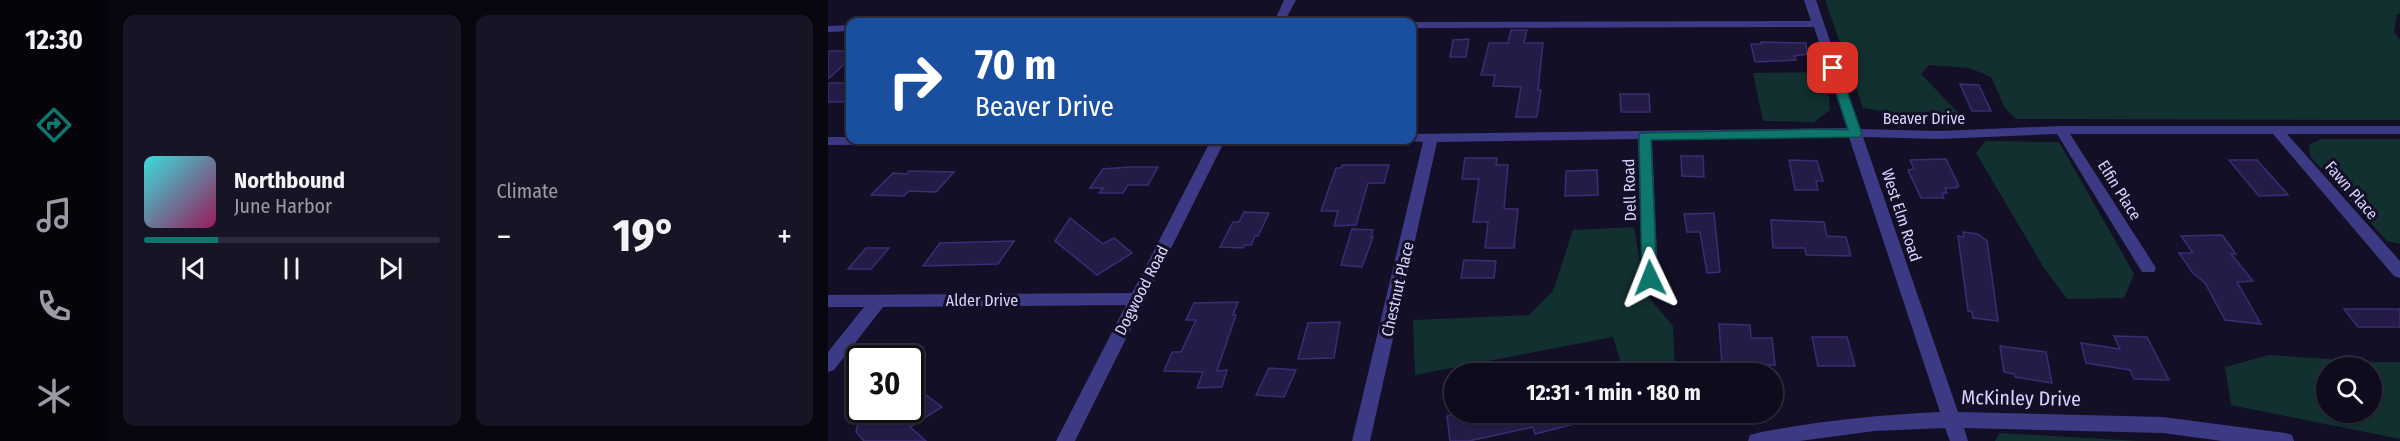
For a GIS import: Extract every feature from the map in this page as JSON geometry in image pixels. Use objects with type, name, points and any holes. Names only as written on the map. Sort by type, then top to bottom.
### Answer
[{"type":"street","points":[[1281,18],[1290,0]]},
{"type":"street","name":"West Elm Road","points":[[1810,0],[1959,441]]},
{"type":"street","points":[[1416,25],[1818,24]]},
{"type":"street","points":[[828,28],[846,28]]},
{"type":"street","name":"Beaver Drive","points":[[1416,138],[1823,132],[1940,135],[2061,130],[2278,132],[2400,130]]},
{"type":"street","name":"Elfin Place","points":[[2061,130],[2148,268]]},
{"type":"street","name":"Fawn Place","points":[[2278,132],[2400,272]]},
{"type":"street","name":"Dell Road","points":[[1645,136],[1650,278]]},
{"type":"street","name":"Chestnut Place","points":[[1361,441],[1431,138]]},
{"type":"street","points":[[828,141],[846,141]]},
{"type":"street","name":"Dogwood Road","points":[[1065,441],[1216,144]]},
{"type":"street","name":"Alder Drive","points":[[828,301],[1137,299]]},
{"type":"street","points":[[828,365],[878,301]]},
{"type":"street","name":"McKinley Drive","points":[[1756,441],[1874,423],[1951,420],[2163,425],[2285,441]]},
{"type":"green space","points":[[1825,0],[2400,0],[2400,14],[2397,14],[2394,32],[2400,40],[2400,120],[2016,119],[2005,108],[1991,77],[1969,68],[1929,65],[1921,74],[1962,117],[1934,120],[1863,108]]},
{"type":"green space","points":[[1822,72],[1829,96],[1830,110],[1814,122],[1763,121],[1753,73]]},
{"type":"green space","points":[[2321,139],[2400,139],[2400,244],[2387,241],[2310,156],[2309,145]]},
{"type":"green space","points":[[1986,141],[2059,142],[2134,274],[2124,298],[2067,299],[2044,268],[1976,153]]},
{"type":"green space","points":[[1634,227],[1645,293],[1673,326],[1675,363],[1621,363],[1613,337],[1478,363],[1444,363],[1444,369],[1415,375],[1413,320],[1529,315],[1553,291],[1573,230]]},
{"type":"green space","points":[[2269,355],[2316,358],[2316,422],[2231,405],[2225,367]]},
{"type":"green space","points":[[2382,362],[2400,362],[2400,439],[2320,423],[2382,423]]},
{"type":"green space","points":[[2000,433],[2139,441],[1995,441]]},
{"type":"building","points":[[1511,30],[1527,30],[1524,43],[1543,43],[1538,90],[1541,90],[1537,117],[1516,117],[1521,87],[1493,86],[1495,75],[1481,75],[1489,43],[1508,43]]},
{"type":"building","points":[[1469,39],[1466,57],[1450,57],[1453,40]]},
{"type":"building","points":[[1761,42],[1806,43],[1807,54],[1794,56],[1796,60],[1755,62],[1751,44],[1761,44]]},
{"type":"building","points":[[828,51],[846,51],[846,63],[828,79]]},
{"type":"building","points":[[828,83],[846,83],[846,102],[828,102]]},
{"type":"building","points":[[1960,84],[1979,85],[1991,111],[1972,111]]},
{"type":"building","points":[[1620,94],[1649,94],[1650,112],[1621,112]]},
{"type":"building","points":[[1681,156],[1703,156],[1704,177],[1682,176]]},
{"type":"building","points":[[1465,158],[1497,158],[1496,165],[1508,165],[1504,209],[1518,209],[1514,248],[1485,248],[1488,222],[1473,222],[1479,179],[1462,179]]},
{"type":"building","points":[[1946,159],[1959,186],[1945,188],[1947,193],[1942,193],[1944,198],[1921,198],[1908,170],[1914,169],[1910,160]]},
{"type":"building","points":[[1789,160],[1817,161],[1823,181],[1816,181],[1818,190],[1795,190]]},
{"type":"building","points":[[2229,160],[2257,160],[2288,195],[2259,196]]},
{"type":"building","points":[[1342,165],[1389,165],[1384,183],[1368,183],[1356,225],[1334,226],[1338,211],[1321,211],[1336,168],[1341,168]]},
{"type":"building","points":[[1158,167],[1148,185],[1128,185],[1123,193],[1099,193],[1103,188],[1090,188],[1103,169]]},
{"type":"building","points":[[1597,170],[1598,195],[1565,196],[1566,171]]},
{"type":"building","points":[[909,171],[954,172],[936,192],[909,191],[904,196],[871,195],[893,173],[907,174]]},
{"type":"building","points":[[1244,212],[1269,213],[1258,236],[1255,236],[1251,245],[1245,245],[1243,248],[1220,247],[1233,222],[1239,222]]},
{"type":"building","points":[[1714,213],[1720,272],[1707,273],[1700,232],[1687,232],[1684,214]]},
{"type":"building","points":[[1070,218],[1103,244],[1114,238],[1132,253],[1097,275],[1055,241]]},
{"type":"building","points":[[1771,220],[1824,222],[1827,236],[1846,237],[1851,256],[1806,255],[1805,248],[1773,248]]},
{"type":"building","points":[[1352,229],[1373,230],[1371,237],[1373,237],[1362,267],[1341,265]]},
{"type":"building","points":[[1963,232],[1978,234],[1987,241],[1998,321],[1973,318],[1972,312],[1968,311],[1958,236],[1964,237]]},
{"type":"building","points":[[2222,235],[2236,254],[2231,254],[2253,281],[2237,282],[2261,324],[2225,320],[2205,283],[2193,273],[2179,253],[2193,253],[2181,236]]},
{"type":"building","points":[[1014,241],[998,264],[923,266],[940,243]]},
{"type":"building","points":[[866,248],[889,248],[871,269],[848,269]]},
{"type":"building","points":[[1464,260],[1496,261],[1494,278],[1461,278]]},
{"type":"building","points":[[1238,302],[1233,315],[1236,315],[1217,371],[1227,370],[1222,387],[1197,388],[1203,372],[1164,371],[1172,352],[1181,352],[1196,320],[1186,320],[1194,303]]},
{"type":"building","points":[[2344,309],[2400,309],[2400,327],[2358,327]]},
{"type":"building","points":[[1340,322],[1334,358],[1298,359],[1308,323]]},
{"type":"building","points":[[1719,324],[1750,325],[1751,338],[1772,338],[1775,363],[1722,363]]},
{"type":"building","points":[[2114,336],[2147,337],[2169,380],[2134,379],[2130,370],[2086,363],[2081,343],[2120,349]]},
{"type":"building","points":[[1812,337],[1847,337],[1855,366],[1818,366]]},
{"type":"building","points":[[2000,346],[2046,352],[2052,383],[2015,377],[2014,374],[2004,372]]},
{"type":"building","points":[[1269,368],[1296,370],[1284,397],[1256,395]]},
{"type":"building","points":[[926,395],[942,407],[924,418],[924,396]]},
{"type":"building","points":[[858,423],[916,423],[910,427],[926,441],[864,441],[856,432]]},
{"type":"building","points":[[1448,423],[1578,423],[1535,434],[1533,427],[1469,441],[1450,441]]},
{"type":"route","points":[[1650,278],[1645,136],[1823,132],[1856,134],[1833,68]]}]
